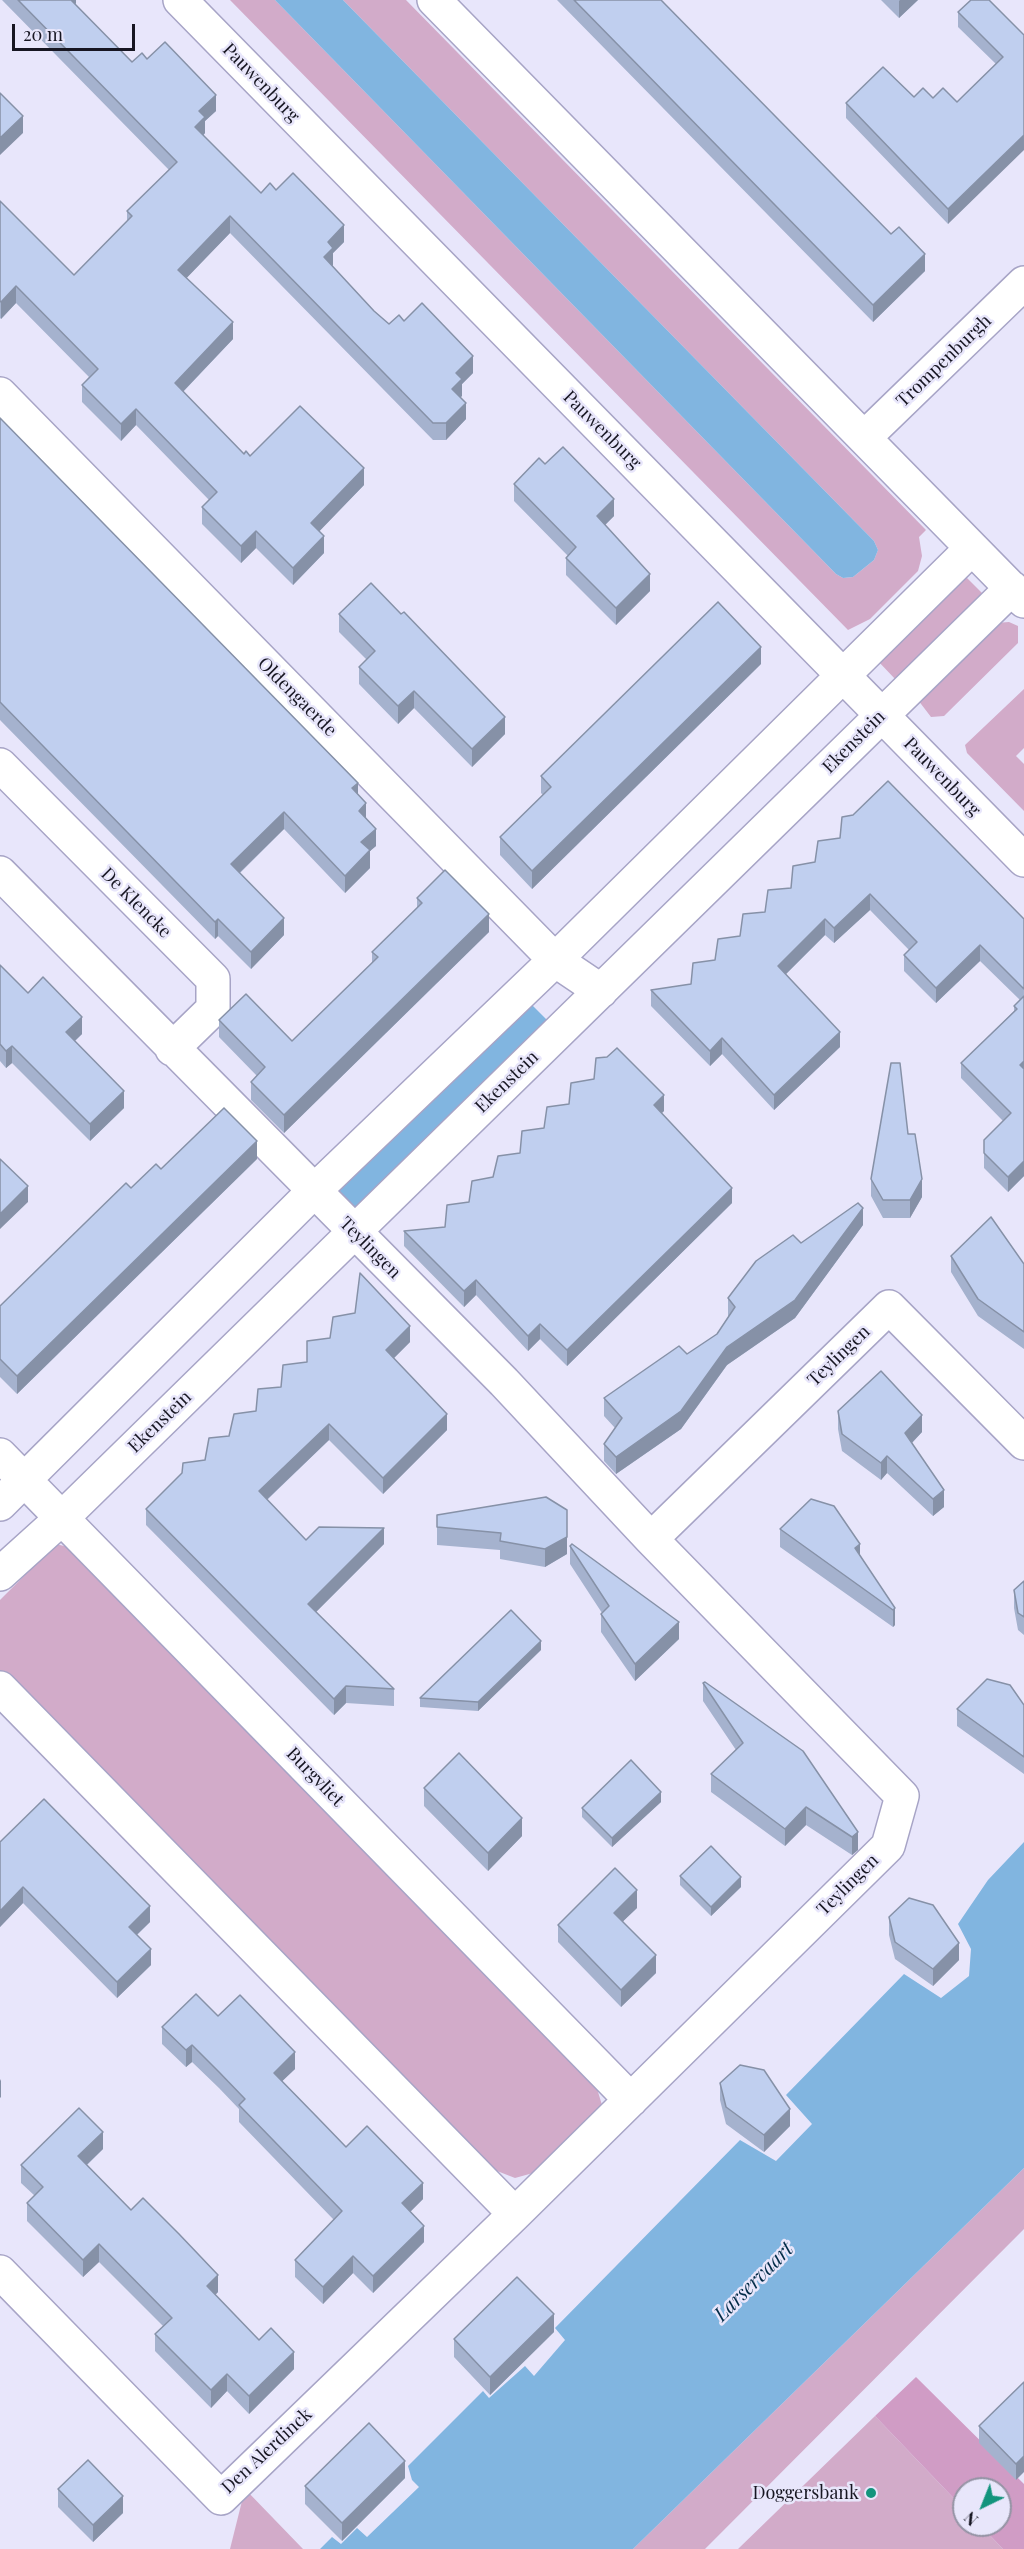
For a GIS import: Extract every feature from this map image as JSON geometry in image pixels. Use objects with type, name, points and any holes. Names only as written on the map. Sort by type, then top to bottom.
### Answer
[{"type":"street","name":"Pauwenburg","points":[[180,0],[1024,860]]},
{"type":"street","points":[[434,0],[1018,594]]},
{"type":"street","name":"Trompenburgh","points":[[864,438],[1024,283]]},
{"type":"street","name":"Oldengaerde","points":[[0,394],[555,960],[601,991]]},
{"type":"street","points":[[0,1504],[313,1192],[555,960],[972,548]]},
{"type":"street","name":"Ekenstein","points":[[0,1574],[62,1518],[882,715],[1018,594]]},
{"type":"street","name":"De Klencke","points":[[0,765],[213,979],[213,1010],[172,1049]]},
{"type":"street","points":[[0,873],[313,1192]]},
{"type":"street","name":"Teylingen","points":[[313,1192],[504,1382],[651,1539],[902,1796],[888,1846],[515,2214]]},
{"type":"street","name":"Teylingen","points":[[651,1539],[889,1307],[1024,1443]]},
{"type":"street","name":"Burgvliet","points":[[0,1455],[631,2100]]},
{"type":"street","points":[[0,1688],[515,2214]]},
{"type":"street","name":"Den Alerdinck","points":[[0,2272],[221,2498],[515,2214]]},
{"type":"shaded area","points":[[230,0],[275,0],[836,574],[843,578],[853,577],[874,560],[878,550],[874,541],[343,0],[406,0],[926,530],[919,537],[922,556],[918,571],[870,619],[848,630]]},
{"type":"shaded area","points":[[963,574],[985,596],[896,680],[877,660]]},
{"type":"shaded area","points":[[1009,622],[1018,626],[1018,643],[944,716],[931,717],[918,700],[996,623]]},
{"type":"shaded area","points":[[1024,689],[1024,748],[1016,756],[1024,764],[1024,811],[967,753],[965,745]]},
{"type":"shaded area","points":[[56,1544],[68,1547],[591,2069],[602,2105],[533,2173],[515,2178],[492,2169],[0,1675],[0,1600]]},
{"type":"shaded area","points":[[1024,2168],[1024,2229],[705,2549],[633,2549]]},
{"type":"shaded area","points":[[916,2377],[1024,2484],[1024,2549],[1003,2549],[992,2537],[1012,2537],[1012,2477],[952,2477],[952,2496],[875,2416]]},
{"type":"shaded area","name":"Doggersbank","points":[[875,2416],[952,2496],[952,2537],[992,2537],[1003,2549],[738,2549]]},
{"type":"shaded area","points":[[245,2489],[303,2549],[230,2549]]},
{"type":"water","points":[[275,0],[343,0],[874,541],[878,550],[874,560],[853,577],[843,578],[836,574]]},
{"type":"water","points":[[527,1000],[548,1021],[353,1215],[330,1191]]},
{"type":"water","name":"Larservaart","points":[[1024,1842],[1024,2168],[633,2549],[320,2549],[332,2537],[341,2544],[357,2528],[367,2537],[419,2487],[412,2480],[408,2466],[483,2391],[489,2398],[525,2366],[534,2376],[565,2340],[555,2328],[740,2140],[776,2161],[812,2124],[786,2095],[904,1974],[941,1998],[969,1976],[971,1949],[958,1924],[988,1880]]},
{"type":"building","points":[[18,0],[71,0],[132,62],[142,53],[147,59],[165,42],[216,95],[199,111],[205,117],[195,127],[261,193],[270,183],[276,190],[293,173],[344,225],[328,242],[333,248],[324,257],[374,311],[389,324],[399,315],[404,321],[422,303],[473,356],[456,373],[462,379],[452,389],[466,403],[446,423],[433,423],[230,216],[178,270],[233,322],[175,383],[244,454],[246,451],[250,456],[300,406],[364,468],[311,523],[324,536],[293,568],[256,531],[241,546],[202,507],[217,492],[136,409],[121,424],[82,385],[98,369],[16,286],[0,301],[0,201],[74,275],[132,216],[127,211],[177,162]]},
{"type":"building","points":[[574,0],[661,0],[891,234],[899,227],[925,254],[873,305]]},
{"type":"building","points":[[971,0],[989,0],[1024,35],[1024,135],[948,209],[846,103],[883,67],[914,97],[923,88],[933,98],[943,88],[957,102],[1003,57],[958,12]]},
{"type":"building","points":[[0,93],[23,116],[0,138]]},
{"type":"building","points":[[0,418],[358,783],[352,788],[366,803],[359,811],[376,829],[361,842],[370,850],[345,876],[284,812],[231,864],[284,918],[251,952],[218,919],[215,922],[0,702]]},
{"type":"building","points":[[563,447],[614,499],[597,516],[650,574],[616,608],[566,558],[576,547],[514,484],[539,458],[545,464]]},
{"type":"building","points":[[371,583],[401,614],[404,612],[505,717],[472,749],[414,691],[398,706],[359,667],[375,651],[339,614]]},
{"type":"building","points":[[718,602],[761,647],[532,871],[500,837],[551,787],[541,776]]},
{"type":"building","points":[[888,781],[1024,919],[1024,989],[980,945],[936,988],[904,955],[917,942],[870,894],[834,928],[825,919],[778,966],[840,1032],[774,1095],[722,1038],[710,1051],[651,990],[691,984],[693,963],[715,960],[718,939],[740,936],[743,914],[765,912],[768,890],[791,888],[793,866],[815,862],[818,841],[840,838],[842,817],[853,815]]},
{"type":"building","points":[[445,870],[489,914],[284,1115],[251,1082],[265,1067],[219,1020],[246,994],[292,1041],[378,957],[372,952],[422,903],[417,898]]},
{"type":"building","points":[[0,965],[28,993],[43,977],[82,1017],[66,1032],[124,1091],[90,1124],[12,1046],[6,1051],[0,1044]]},
{"type":"building","points":[[1024,996],[1024,1061],[1020,1065],[1024,1069],[1024,1161],[1008,1177],[984,1153],[984,1140],[1011,1113],[961,1063],[1017,1009],[1014,1006]]},
{"type":"building","points":[[617,1048],[664,1095],[654,1105],[732,1188],[567,1350],[540,1324],[528,1336],[476,1280],[464,1291],[404,1231],[445,1227],[447,1205],[469,1202],[472,1181],[493,1177],[498,1156],[520,1153],[522,1131],[544,1128],[547,1107],[569,1104],[571,1083],[594,1079],[596,1058],[607,1057]]},
{"type":"building","points":[[891,1063],[900,1063],[908,1134],[915,1134],[922,1179],[910,1200],[883,1200],[871,1179]]},
{"type":"building","points":[[224,1108],[257,1141],[17,1376],[0,1359],[0,1306],[126,1183],[131,1188],[156,1164],[161,1169]]},
{"type":"building","points":[[0,1159],[28,1186],[0,1214]]},
{"type":"building","points":[[858,1203],[863,1208],[795,1300],[727,1347],[681,1411],[616,1457],[604,1444],[622,1418],[604,1398],[679,1346],[687,1354],[717,1334],[735,1307],[728,1298],[756,1261],[793,1235],[801,1243]]},
{"type":"building","points":[[991,1217],[1024,1264],[1024,1332],[978,1299],[951,1256]]},
{"type":"building","points":[[360,1273],[410,1326],[386,1350],[447,1414],[383,1478],[329,1424],[259,1491],[306,1540],[319,1527],[384,1528],[308,1604],[394,1689],[346,1686],[334,1699],[146,1509],[182,1473],[183,1463],[205,1460],[209,1438],[229,1436],[234,1414],[256,1411],[258,1389],[281,1387],[283,1365],[307,1362],[307,1341],[330,1338],[333,1317],[355,1313]]},
{"type":"building","points":[[881,1371],[922,1415],[905,1433],[944,1490],[933,1499],[887,1456],[881,1463],[842,1434],[838,1411]]},
{"type":"building","points":[[546,1497],[567,1510],[567,1537],[545,1549],[500,1541],[501,1533],[437,1527],[437,1515]]},
{"type":"building","points":[[811,1499],[834,1506],[860,1544],[855,1548],[895,1608],[893,1610],[780,1529]]},
{"type":"building","points":[[572,1544],[679,1622],[635,1664],[601,1614],[609,1606],[570,1546]]},
{"type":"building","points":[[1024,1581],[1024,1617],[1018,1613],[1014,1590]]},
{"type":"building","points":[[511,1610],[541,1641],[478,1702],[420,1698]]},
{"type":"building","points":[[987,1679],[1010,1685],[1024,1705],[1024,1757],[957,1709]]},
{"type":"building","points":[[705,1682],[803,1751],[858,1832],[852,1837],[806,1807],[785,1829],[711,1774],[743,1743],[703,1683]]},
{"type":"building","points":[[459,1753],[522,1818],[488,1853],[424,1788]]},
{"type":"building","points":[[631,1760],[661,1792],[612,1838],[582,1808]]},
{"type":"building","points":[[44,1799],[150,1906],[129,1927],[151,1949],[117,1982],[23,1887],[0,1911],[0,1842]]},
{"type":"building","points":[[711,1846],[741,1877],[711,1907],[680,1876]]},
{"type":"building","points":[[615,1868],[637,1890],[614,1913],[656,1955],[621,1990],[558,1925]]},
{"type":"building","points":[[909,1898],[933,1905],[959,1943],[933,1969],[895,1942],[889,1917]]},
{"type":"building","points":[[196,1994],[218,2016],[240,1995],[295,2052],[274,2073],[346,2147],[367,2126],[423,2183],[402,2203],[424,2226],[373,2276],[353,2256],[323,2287],[295,2260],[342,2211],[239,2105],[245,2099],[219,2072],[192,2045],[186,2050],[162,2027]]},
{"type":"building","points":[[740,2065],[764,2070],[790,2109],[764,2135],[726,2107],[720,2083]]},
{"type":"building","points":[[79,2108],[103,2132],[78,2156],[131,2210],[143,2198],[179,2234],[218,2275],[207,2286],[259,2340],[271,2328],[294,2352],[249,2396],[227,2374],[211,2390],[155,2334],[172,2318],[99,2244],[83,2260],[27,2203],[43,2187],[21,2165]]},
{"type":"building","points":[[517,2277],[554,2314],[490,2377],[454,2339]]},
{"type":"building","points":[[1024,2382],[1024,2456],[1016,2464],[979,2426]]},
{"type":"building","points":[[369,2423],[405,2461],[342,2523],[305,2486]]},
{"type":"building","points":[[88,2460],[123,2496],[93,2525],[58,2489]]},
{"type":"place","name":"Doggersbank","points":[[871,2493]]}]
